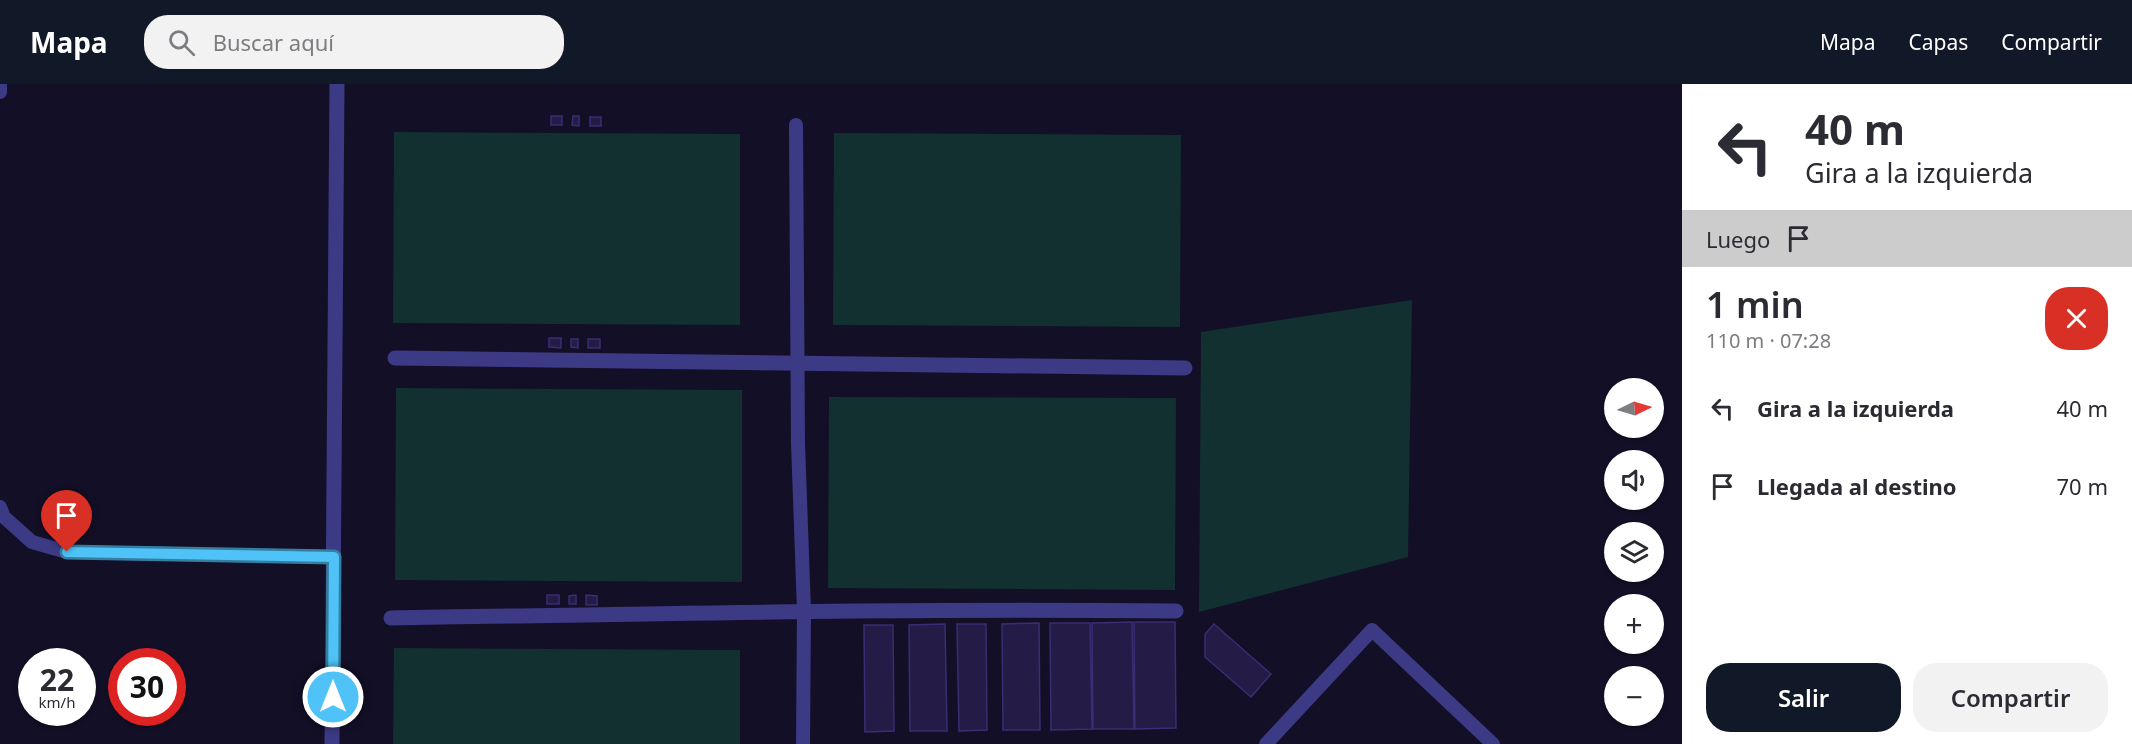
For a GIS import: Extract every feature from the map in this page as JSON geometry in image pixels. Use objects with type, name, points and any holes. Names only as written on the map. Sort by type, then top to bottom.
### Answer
[{"type":"street","points":[[332,744],[338,84]]},
{"type":"street","points":[[395,358],[1185,368]]},
{"type":"street","points":[[391,618],[804,611],[1176,611]]},
{"type":"lane","points":[[0,84],[0,92]]},
{"type":"lane","points":[[796,126],[798,443],[804,611],[803,744]]},
{"type":"lane","points":[[0,507],[4,518],[32,543],[67,552],[334,557]]},
{"type":"lane","points":[[1266,744],[1372,630],[1493,744]]},
{"type":"green space","points":[[394,132],[740,134],[740,325],[393,323]]},
{"type":"green space","points":[[834,133],[1181,135],[1180,327],[833,325]]},
{"type":"green space","points":[[1412,300],[1408,557],[1199,612],[1201,332]]},
{"type":"green space","points":[[396,388],[742,390],[742,582],[395,580]]},
{"type":"green space","points":[[829,397],[1176,398],[1175,590],[828,588]]},
{"type":"green space","points":[[394,648],[740,650],[740,744],[393,744]]},
{"type":"building","points":[[551,116],[562,116],[562,125],[551,125]]},
{"type":"building","points":[[573,116],[579,116],[579,126],[572,125]]},
{"type":"building","points":[[590,117],[601,117],[601,126],[590,126]]},
{"type":"building","points":[[549,338],[561,338],[561,348],[549,347]]},
{"type":"building","points":[[571,339],[578,339],[578,348],[571,347]]},
{"type":"building","points":[[588,339],[600,339],[600,348],[588,348]]},
{"type":"building","points":[[547,595],[559,595],[559,604],[547,604]]},
{"type":"building","points":[[576,595],[576,604],[569,604],[569,596]]},
{"type":"building","points":[[586,595],[597,596],[597,605],[586,605]]},
{"type":"building","points":[[1132,622],[1134,729],[1093,729],[1092,623]]},
{"type":"building","points":[[1134,622],[1175,622],[1176,728],[1135,729]]},
{"type":"building","points":[[1039,623],[1040,730],[1003,730],[1002,624]]},
{"type":"building","points":[[1050,623],[1090,623],[1092,729],[1051,730]]},
{"type":"building","points":[[945,624],[947,731],[910,731],[909,625]]},
{"type":"building","points":[[957,624],[986,624],[987,730],[959,731]]},
{"type":"building","points":[[1214,624],[1271,674],[1251,697],[1205,657],[1205,634]]},
{"type":"building","points":[[864,625],[893,625],[894,731],[865,732]]},
{"type":"route","points":[[67,552],[334,557],[333,697]]}]
